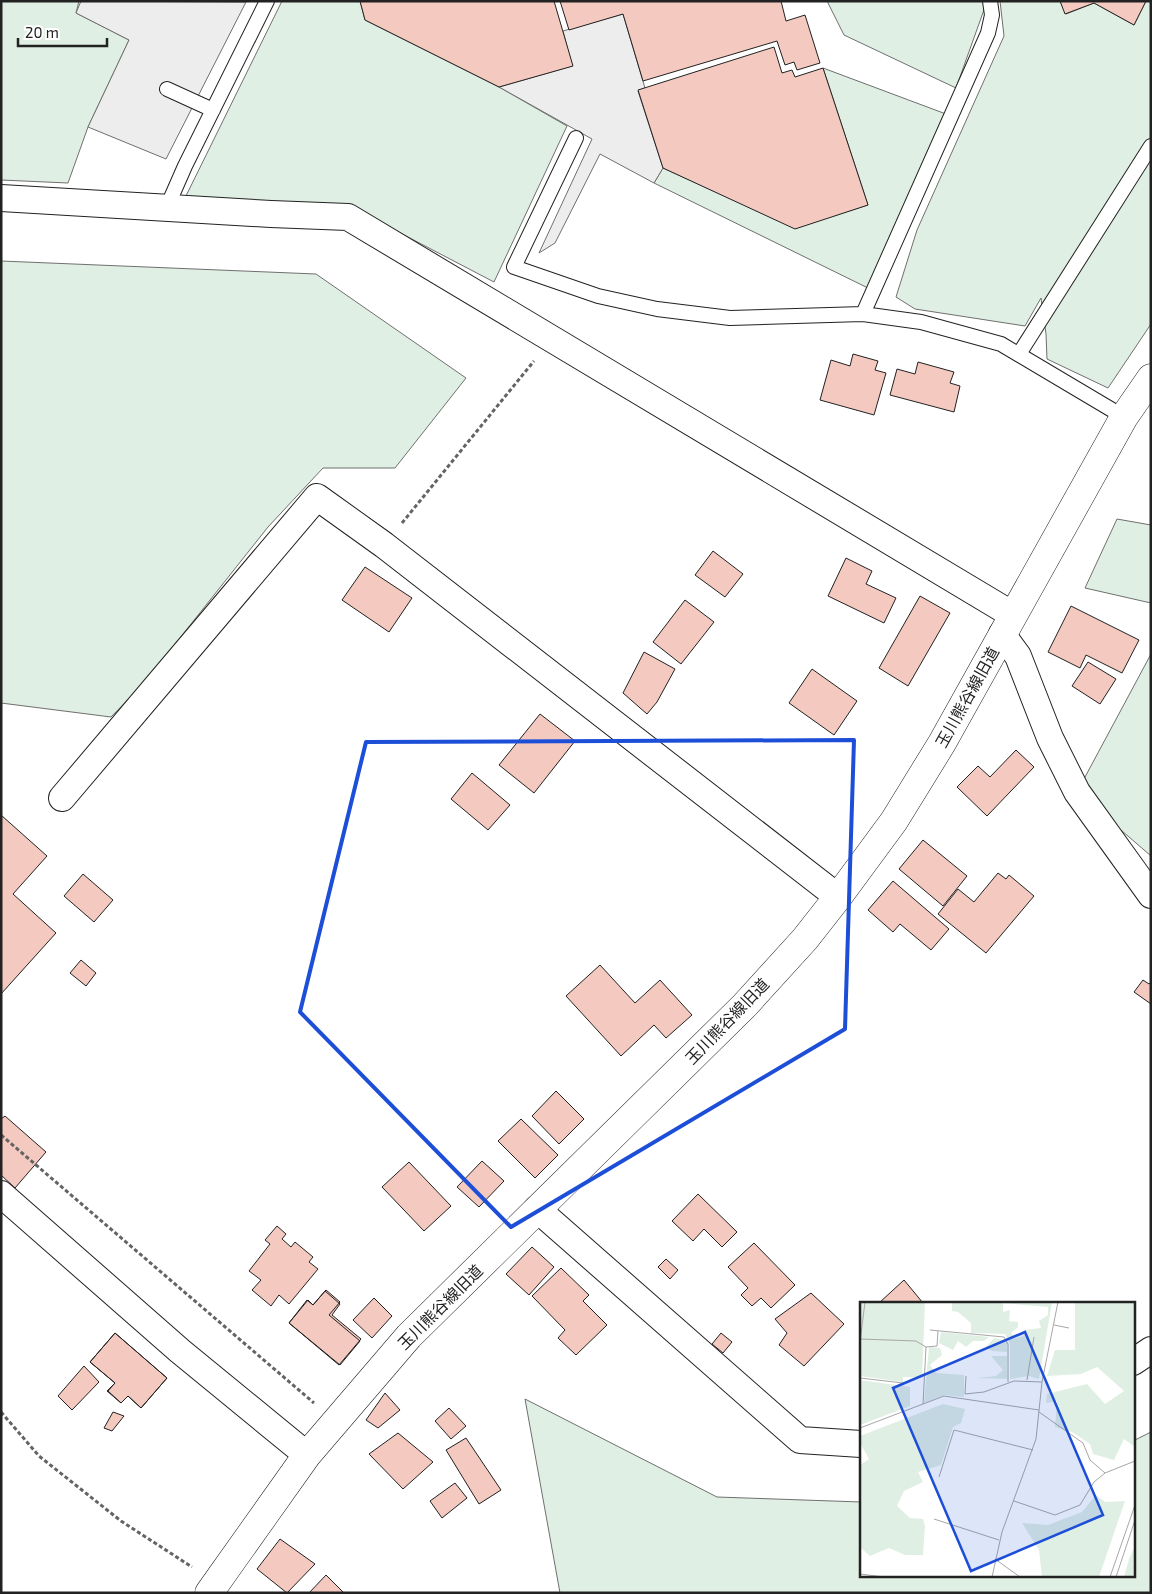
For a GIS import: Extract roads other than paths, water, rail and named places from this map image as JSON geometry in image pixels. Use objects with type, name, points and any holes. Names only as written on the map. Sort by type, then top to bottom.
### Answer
[{"type":"street","points":[[1,198],[348,217],[551,339],[1007,624],[1050,738],[1077,792],[1151,895]]},
{"type":"street","name":"玉川熊谷線旧道","points":[[216,1589],[307,1455],[334,1421],[409,1336],[745,1005],[805,939],[838,897],[899,814],[942,743],[1124,417],[1151,378]]},
{"type":"street","points":[[62,798],[317,497],[384,546],[838,897]]},
{"type":"street","points":[[1,1194],[180,1352],[307,1455]]},
{"type":"street","points":[[537,1209],[800,1440],[860,1444]]},
{"type":"street","points":[[1134,1361],[1151,1350]]},
{"type":"lane","points":[[167,207],[212,110],[267,1]]},
{"type":"lane","points":[[863,314],[988,34],[992,15],[990,1]]},
{"type":"lane","points":[[167,89],[212,110]]},
{"type":"lane","points":[[576,138],[514,267],[598,296],[657,309],[730,318],[863,314],[921,322],[1001,344],[1124,417]]},
{"type":"lane","points":[[1019,354],[1151,146]]}]
